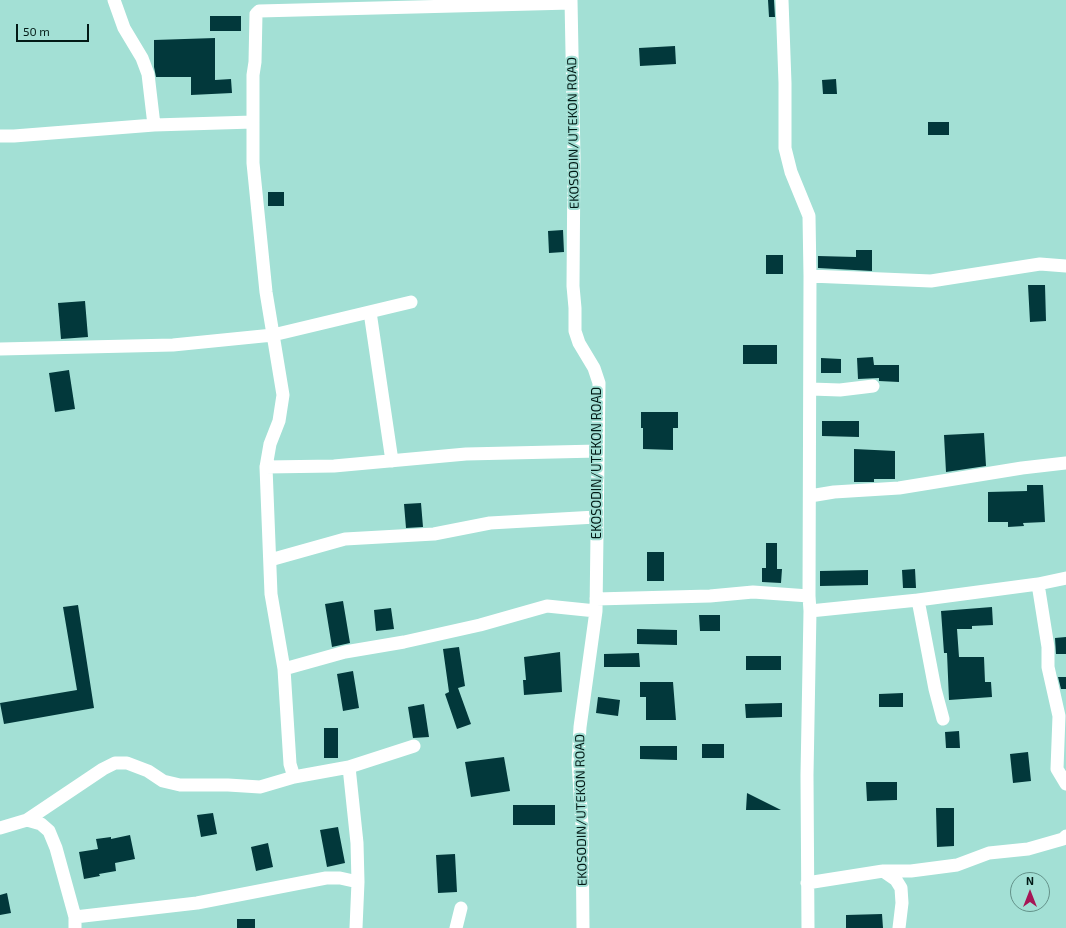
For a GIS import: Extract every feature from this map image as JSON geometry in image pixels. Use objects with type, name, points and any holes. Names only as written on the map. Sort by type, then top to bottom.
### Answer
[{"type":"street","points":[[114,0],[124,28],[142,58],[148,74],[154,125]]},
{"type":"street","points":[[782,0],[785,84],[785,148],[791,172],[809,216],[811,389],[807,883],[808,928]]},
{"type":"street","points":[[294,778],[290,764],[284,669],[271,594],[266,466],[270,444],[279,421],[283,395],[266,292],[254,178],[252,75],[255,62],[256,16],[259,11],[571,1]]},
{"type":"street","name":"EKOSODIN/UTEKON ROAD","points":[[571,1],[574,157],[573,286],[576,308],[575,331],[579,343],[594,368],[599,384],[596,605],[580,727],[578,762],[582,825],[583,928]]},
{"type":"street","points":[[0,136],[154,125],[253,122]]},
{"type":"street","points":[[810,276],[931,281],[1040,264],[1066,266]]},
{"type":"street","points":[[0,349],[173,345],[273,335],[411,302]]},
{"type":"street","points":[[370,312],[392,461]]},
{"type":"street","points":[[811,389],[840,390],[873,386]]},
{"type":"street","points":[[266,466],[334,466],[466,454],[598,451]]},
{"type":"street","points":[[810,496],[834,492],[899,488],[1022,468],[1066,463]]},
{"type":"street","points":[[270,560],[344,539],[434,534],[490,523],[596,517]]},
{"type":"street","points":[[810,611],[918,600],[1038,584],[1066,578]]},
{"type":"street","points":[[1038,584],[1048,647],[1048,666],[1058,716],[1057,769],[1066,784]]},
{"type":"street","points":[[284,669],[344,652],[404,642],[480,625],[547,606],[596,605],[753,592],[809,596]]},
{"type":"street","points":[[918,600],[943,719]]},
{"type":"street","points":[[0,828],[27,820],[103,769],[116,763],[127,763],[148,771],[163,781],[180,785],[260,787],[294,778],[349,767],[414,746]]},
{"type":"street","points":[[349,767],[357,843],[358,882],[356,928]]},
{"type":"street","points":[[27,820],[41,824],[49,831],[56,848],[75,922],[197,903],[326,878],[340,878],[358,882]]},
{"type":"street","points":[[807,883],[883,871],[957,865],[989,853],[1028,849],[1063,840],[1066,836]]},
{"type":"street","points":[[883,871],[896,880],[900,888],[902,903],[899,928]]},
{"type":"street","points":[[456,928],[461,908]]},
{"type":"building","points":[[768,0],[774,0],[775,17],[769,17]]},
{"type":"building","points":[[210,16],[241,16],[241,31],[210,31]]},
{"type":"building","points":[[215,38],[215,80],[231,79],[232,93],[191,95],[191,77],[156,77],[154,67],[154,40]]},
{"type":"building","points":[[675,46],[676,64],[640,66],[639,48]]},
{"type":"building","points":[[836,79],[837,94],[823,94],[822,80]]},
{"type":"building","points":[[928,122],[949,122],[949,135],[928,135]]},
{"type":"building","points":[[268,192],[284,192],[284,206],[268,206]]},
{"type":"building","points":[[563,230],[564,252],[549,253],[548,231]]},
{"type":"building","points":[[856,250],[872,250],[872,271],[818,268],[818,256],[856,257]]},
{"type":"building","points":[[766,255],[783,255],[783,274],[766,274]]},
{"type":"building","points":[[1028,285],[1045,285],[1046,321],[1030,322]]},
{"type":"building","points":[[85,301],[88,337],[61,339],[58,303]]},
{"type":"building","points":[[743,345],[777,345],[777,364],[743,364]]},
{"type":"building","points":[[873,357],[874,365],[899,365],[899,382],[879,381],[879,378],[858,379],[857,358]]},
{"type":"building","points":[[821,358],[841,359],[841,373],[821,373]]},
{"type":"building","points":[[69,370],[75,409],[55,412],[49,373]]},
{"type":"building","points":[[641,412],[678,412],[678,428],[673,428],[673,450],[643,449]]},
{"type":"building","points":[[822,421],[859,421],[859,437],[822,436]]},
{"type":"building","points":[[984,433],[986,466],[946,472],[944,435]]},
{"type":"building","points":[[854,449],[895,451],[895,479],[874,479],[874,482],[854,482]]},
{"type":"building","points":[[1027,485],[1043,485],[1045,522],[1023,523],[1024,526],[1008,527],[1008,522],[988,522],[988,492],[1027,491]]},
{"type":"building","points":[[421,503],[423,527],[406,528],[404,504]]},
{"type":"building","points":[[766,543],[777,543],[777,569],[782,569],[781,583],[762,582],[762,568],[766,568]]},
{"type":"building","points":[[647,552],[664,552],[664,581],[647,581]]},
{"type":"building","points":[[915,569],[916,588],[903,588],[902,570]]},
{"type":"building","points":[[868,570],[868,585],[820,586],[820,571]]},
{"type":"building","points":[[343,601],[350,643],[332,647],[325,604]]},
{"type":"building","points":[[78,605],[94,708],[4,724],[0,703],[77,690],[63,607]]},
{"type":"building","points":[[992,607],[993,625],[972,626],[972,629],[957,629],[959,657],[984,657],[985,682],[991,682],[992,697],[949,700],[947,653],[944,653],[941,611]]},
{"type":"building","points":[[391,608],[394,629],[376,631],[374,610]]},
{"type":"building","points":[[699,615],[720,615],[720,631],[700,631]]},
{"type":"building","points":[[637,629],[677,630],[677,645],[637,644]]},
{"type":"building","points":[[1066,637],[1066,654],[1056,654],[1055,638]]},
{"type":"building","points":[[459,647],[465,686],[458,688],[471,724],[457,729],[445,694],[449,692],[443,649]]},
{"type":"building","points":[[560,652],[562,692],[524,695],[523,680],[526,680],[524,657]]},
{"type":"building","points":[[639,653],[640,667],[604,667],[604,654]]},
{"type":"building","points":[[746,656],[781,656],[781,670],[746,670]]},
{"type":"building","points":[[353,671],[359,708],[343,711],[337,674]]},
{"type":"building","points":[[1058,677],[1066,677],[1066,689],[1061,689]]},
{"type":"building","points":[[640,682],[673,682],[676,720],[646,720],[646,697],[640,697]]},
{"type":"building","points":[[903,693],[903,707],[879,707],[879,694]]},
{"type":"building","points":[[598,697],[620,700],[618,716],[596,713]]},
{"type":"building","points":[[782,703],[782,717],[746,718],[745,704]]},
{"type":"building","points":[[424,704],[429,737],[413,738],[408,707]]},
{"type":"building","points":[[324,728],[338,728],[338,758],[324,758]]},
{"type":"building","points":[[959,731],[960,748],[946,748],[945,732]]},
{"type":"building","points":[[702,744],[724,744],[724,758],[702,758]]},
{"type":"building","points":[[640,746],[677,746],[677,760],[640,759]]},
{"type":"building","points":[[1028,752],[1031,781],[1013,783],[1010,754]]},
{"type":"building","points":[[504,757],[510,791],[471,797],[465,762]]},
{"type":"building","points":[[866,782],[897,782],[897,800],[867,801]]},
{"type":"building","points":[[747,793],[781,810],[746,810]]},
{"type":"building","points":[[513,805],[555,805],[555,825],[513,825]]},
{"type":"building","points":[[936,808],[954,808],[954,846],[937,847]]},
{"type":"building","points":[[213,813],[217,834],[201,837],[197,815]]},
{"type":"building","points":[[338,827],[345,863],[327,867],[320,830]]},
{"type":"building","points":[[130,835],[135,859],[115,863],[116,871],[99,874],[100,876],[84,879],[79,852],[98,849],[96,839],[111,837],[111,839]]},
{"type":"building","points":[[268,843],[273,867],[256,871],[251,847]]},
{"type":"building","points":[[455,854],[457,892],[438,893],[436,855]]},
{"type":"building","points":[[7,893],[11,913],[0,915],[0,895]]},
{"type":"building","points":[[882,914],[883,928],[846,928],[846,915]]},
{"type":"building","points":[[237,919],[255,919],[255,928],[237,928]]}]
